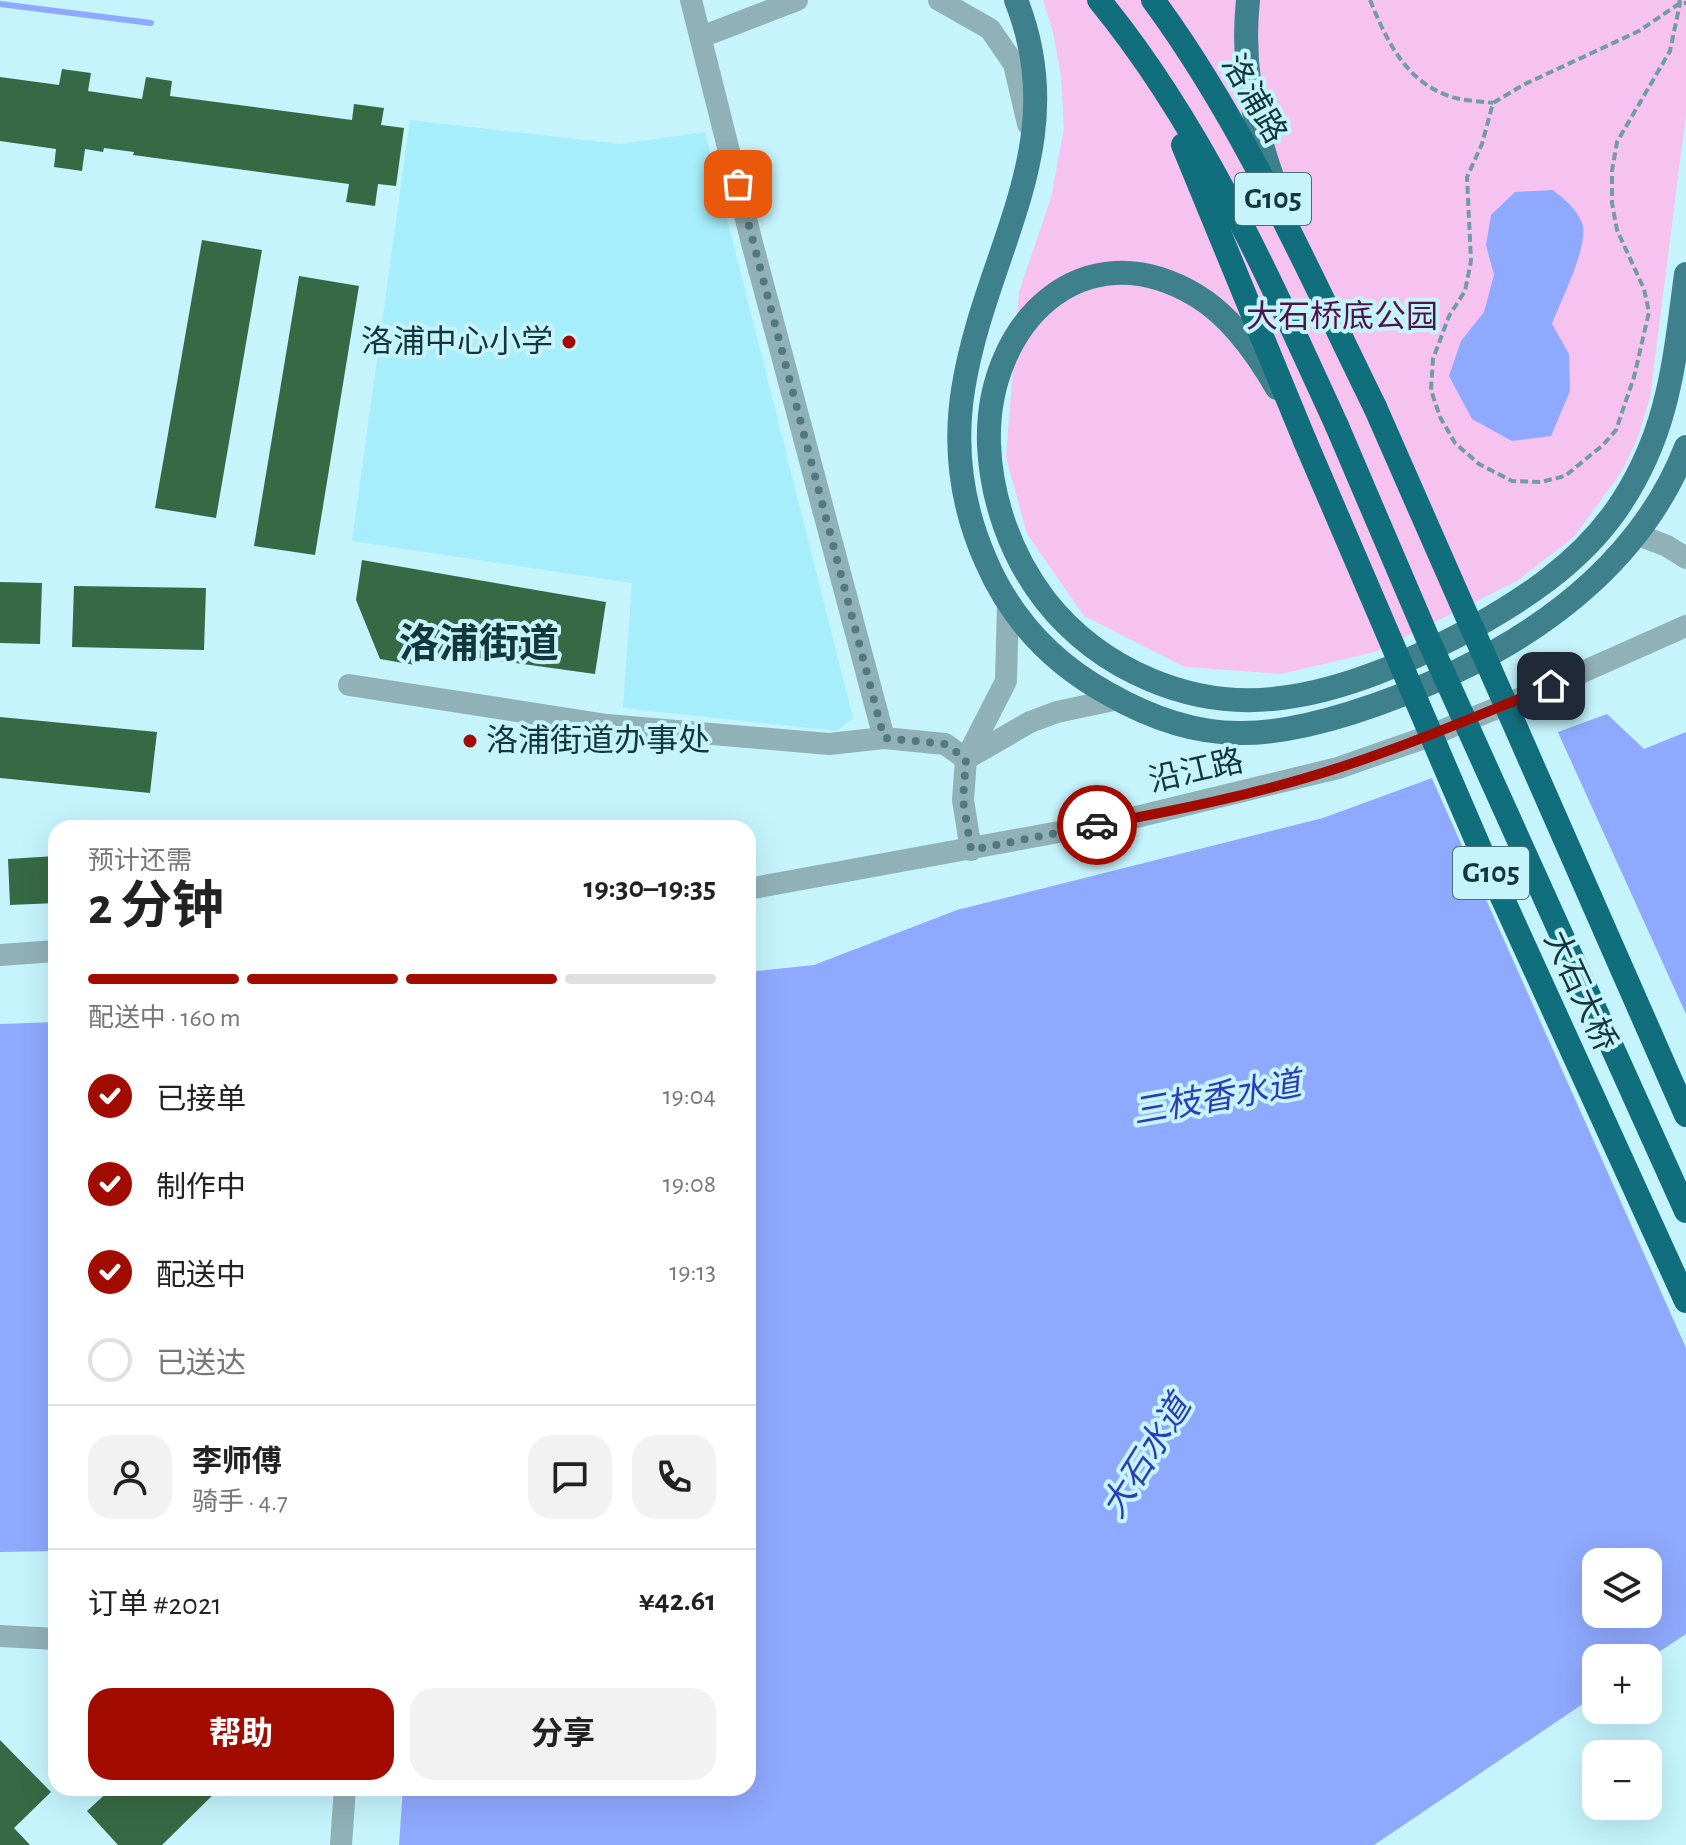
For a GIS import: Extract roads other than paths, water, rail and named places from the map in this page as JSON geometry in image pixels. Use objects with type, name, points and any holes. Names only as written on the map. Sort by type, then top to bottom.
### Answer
[{"type":"highway","name":"G105","points":[[1099,0],[1145,63],[1201,186],[1305,441]]},
{"type":"highway","name":"洛浦路","points":[[1153,0],[1235,127],[1375,407]]},
{"type":"highway","name":"大石大桥","points":[[1145,63],[1237,212],[1337,426],[1428,639],[1686,1211]]},
{"type":"highway","name":"大石大桥","points":[[1375,407],[1686,1115]]},
{"type":"highway","name":"大石大桥","points":[[1305,441],[1481,851],[1686,1301]]},
{"type":"main road","points":[[1016,0],[1028,31],[1035,67],[1037,110],[1033,149],[972,348],[963,390],[959,432],[961,474],[969,516],[983,556],[1008,603],[1039,643],[1080,677],[1118,699],[1185,725],[1242,733],[1282,729],[1372,706],[1468,666],[1534,629],[1588,586],[1636,534],[1667,488],[1686,447]]},
{"type":"main road","points":[[1248,0],[1247,67],[1261,145],[1282,202],[1375,407]]},
{"type":"main road","points":[[1305,441],[1264,367],[1218,313],[1199,297],[1177,286],[1133,275],[1103,275],[1077,283],[1032,314],[1005,355],[995,385],[989,421],[992,476],[1013,546],[1041,595],[1077,634],[1123,667],[1157,683],[1188,692],[1234,700],[1300,694],[1368,676],[1456,637],[1531,593],[1583,550],[1612,516],[1636,479],[1662,420],[1672,380],[1686,274]]},
{"type":"street","points":[[691,0],[884,738]]},
{"type":"street","points":[[701,37],[797,0]]},
{"type":"street","points":[[939,0],[990,29],[1014,64],[1033,149]]},
{"type":"street","points":[[1636,534],[1667,546],[1686,558]]},
{"type":"street","points":[[971,850],[963,800],[966,759],[1006,681],[1008,603]]},
{"type":"street","name":"沿江路","points":[[756,888],[1124,820],[1338,768],[1424,738],[1686,626]]},
{"type":"street","points":[[349,685],[607,725],[829,744],[884,738],[945,744],[966,759]]},
{"type":"street","points":[[966,759],[1030,722],[1057,712],[1118,699]]},
{"type":"street","points":[[0,955],[48,952]]},
{"type":"street","points":[[0,1636],[48,1639]]},
{"type":"street","points":[[341,1845],[344,1796]]},
{"type":"water","points":[[1553,190],[1577,213],[1583,232],[1578,258],[1552,324],[1569,354],[1570,391],[1551,436],[1512,441],[1472,419],[1449,376],[1461,341],[1484,312],[1494,275],[1486,245],[1491,215],[1515,192]]},
{"type":"water","points":[[1607,714],[1644,749],[1686,732],[1686,1634],[1662,1650],[1662,1644],[1582,1644],[1582,1704],[1374,1845],[399,1845],[402,1796],[756,1796],[756,971],[814,965],[957,910],[1323,818]]},
{"type":"water","points":[[48,1022],[48,1551],[0,1552],[0,1024]]},
{"type":"waterway","points":[[0,4],[151,23]]},
{"type":"place","name":"洛浦中心小学","points":[[569,342]]},
{"type":"place","name":"洛浦街道办事处","points":[[470,741]]},
{"type":"district","name":"洛浦街道","points":[[479,645]]},
{"type":"park label","name":"大石桥底公园","points":[[1342,317]]},
{"type":"water label","name":"三枝香水道","points":[[1217,1099]]},
{"type":"water label","name":"大石水道","points":[[1147,1457]]}]
